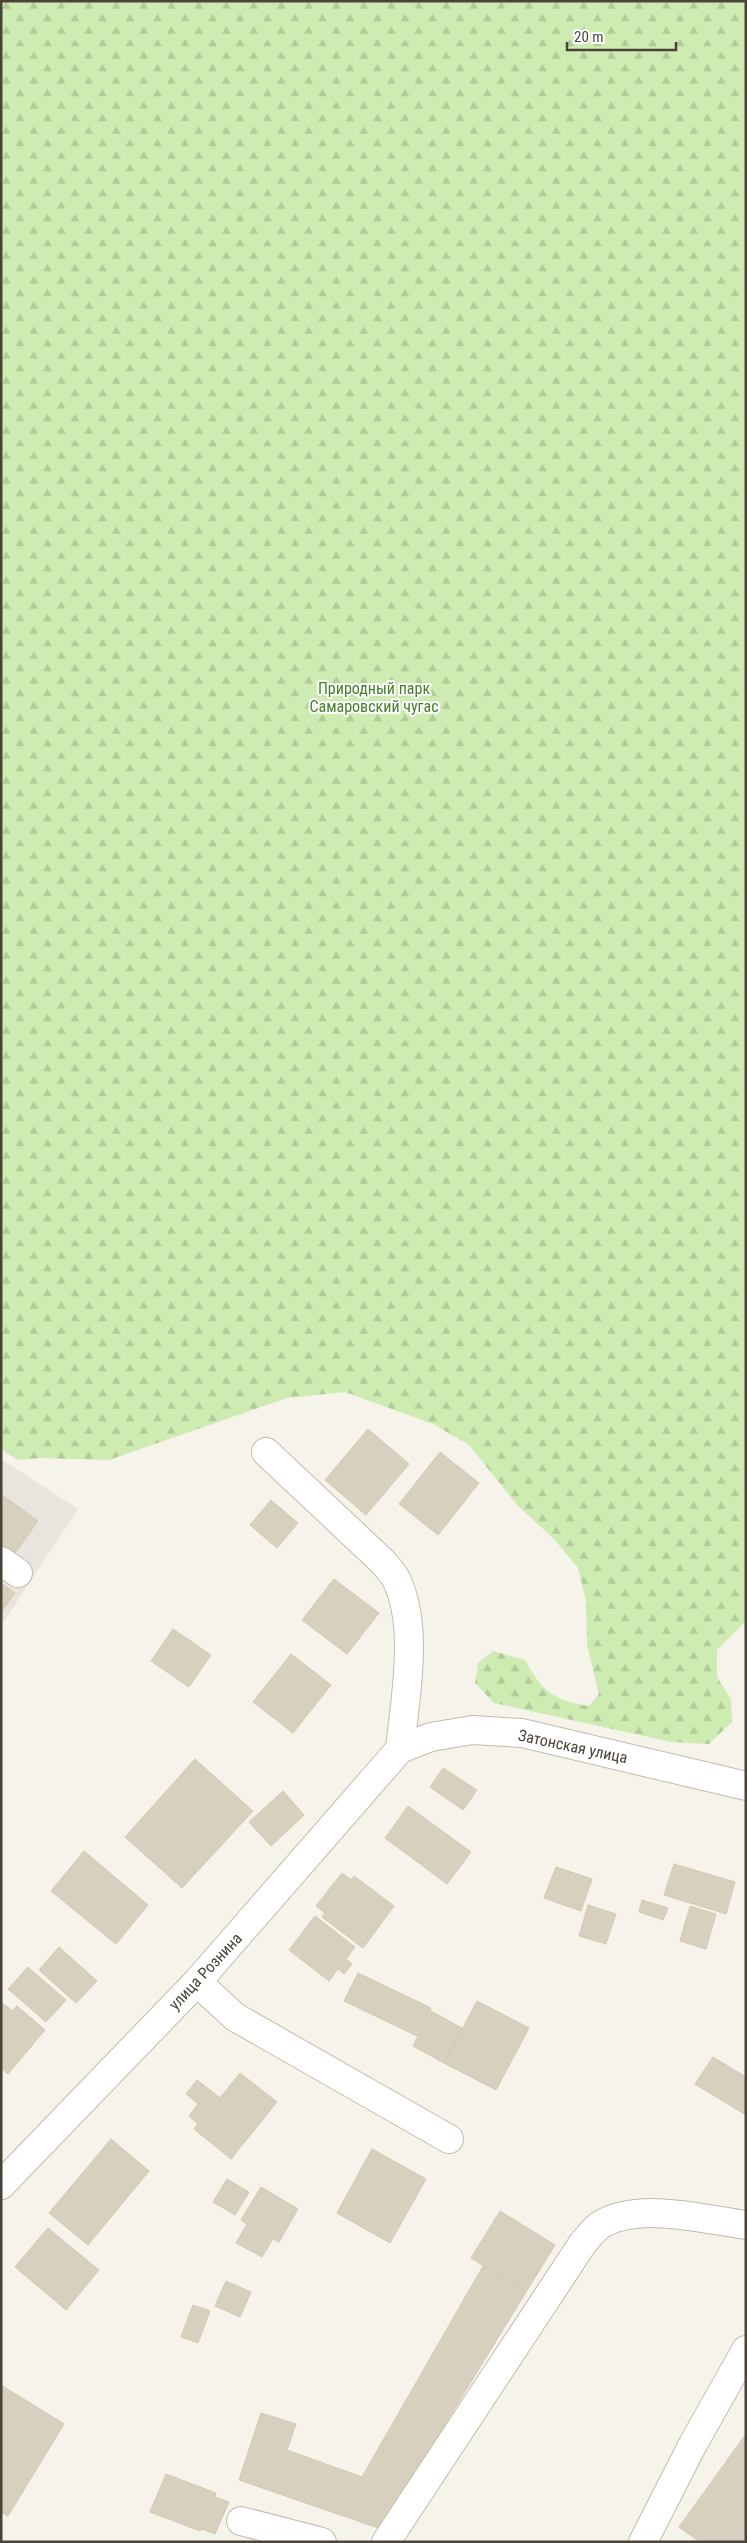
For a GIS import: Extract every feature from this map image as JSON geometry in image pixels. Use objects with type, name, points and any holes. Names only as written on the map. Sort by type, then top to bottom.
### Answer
[{"type":"street","points":[[266,1452],[383,1562],[396,1580],[405,1605],[408,1648],[408,1673],[400,1749]]},
{"type":"street","name":"Затонская улица","points":[[400,1749],[431,1737],[472,1730],[522,1733],[746,1786]]},
{"type":"street","name":"улица Рознина","points":[[1,2185],[197,1982],[400,1749]]},
{"type":"street","points":[[197,1982],[235,2017],[449,2139]]},
{"type":"street","points":[[386,2542],[583,2243],[599,2226],[620,2218],[640,2214],[666,2214],[746,2225]]},
{"type":"street","points":[[643,2542],[693,2444],[746,2350]]},
{"type":"street","points":[[241,2521],[322,2542]]},
{"type":"shaded area","points":[[1,1459],[78,1509],[1,1626]]},
{"type":"green space","name":"Природный парк Самаровский чугас","points":[[1,1],[746,1],[746,1621],[717,1650],[717,1677],[731,1699],[732,1722],[709,1744],[671,1742],[494,1703],[475,1683],[478,1663],[493,1651],[525,1660],[544,1687],[557,1697],[589,1706],[599,1694],[587,1645],[586,1601],[578,1568],[554,1539],[518,1506],[469,1445],[433,1424],[345,1392],[287,1398],[109,1460],[39,1458],[18,1460],[1,1449]]},
{"type":"building","points":[[368,1429],[409,1464],[366,1515],[325,1480]]},
{"type":"building","points":[[440,1452],[479,1483],[438,1535],[399,1504]]},
{"type":"building","points":[[1,1494],[38,1521],[15,1553],[1,1544]]},
{"type":"building","points":[[271,1500],[298,1523],[277,1548],[250,1525]]},
{"type":"building","points":[[334,1579],[379,1613],[347,1654],[302,1620]]},
{"type":"building","points":[[1,1583],[15,1593],[1,1612]]},
{"type":"building","points":[[173,1629],[211,1655],[189,1687],[151,1661]]},
{"type":"building","points":[[291,1654],[331,1685],[293,1733],[253,1702]]},
{"type":"building","points":[[195,1759],[253,1811],[182,1888],[125,1837]]},
{"type":"building","points":[[443,1768],[477,1790],[463,1810],[430,1787]]},
{"type":"building","points":[[283,1791],[304,1815],[271,1846],[249,1822]]},
{"type":"building","points":[[408,1806],[471,1852],[447,1884],[385,1838]]},
{"type":"building","points":[[84,1851],[148,1905],[116,1944],[51,1891]]},
{"type":"building","points":[[674,1864],[735,1882],[726,1914],[664,1895]]},
{"type":"building","points":[[556,1867],[592,1879],[581,1911],[544,1898]]},
{"type":"building","points":[[342,1873],[351,1880],[354,1876],[394,1906],[363,1948],[322,1917],[325,1913],[316,1906]]},
{"type":"building","points":[[642,1900],[668,1908],[663,1920],[639,1912]]},
{"type":"building","points":[[588,1905],[616,1914],[606,1944],[579,1936]]},
{"type":"building","points":[[690,1906],[716,1914],[706,1949],[680,1941]]},
{"type":"building","points":[[315,1916],[355,1947],[346,1959],[352,1964],[344,1974],[338,1969],[329,1981],[289,1950]]},
{"type":"building","points":[[59,1947],[97,1981],[76,2003],[39,1970]]},
{"type":"building","points":[[28,1967],[66,2000],[46,2022],[8,1989]]},
{"type":"building","points":[[358,1973],[431,2008],[417,2036],[344,2001]]},
{"type":"building","points":[[477,2001],[529,2028],[496,2090],[444,2063]]},
{"type":"building","points":[[1,2002],[13,2011],[17,2006],[45,2030],[8,2074],[1,2068]]},
{"type":"building","points":[[431,2011],[462,2028],[444,2063],[413,2046]]},
{"type":"building","points":[[713,2057],[746,2077],[746,2115],[695,2084]]},
{"type":"building","points":[[240,2073],[277,2102],[231,2159],[194,2129],[198,2124],[189,2116],[198,2104],[186,2094],[197,2080],[220,2098]]},
{"type":"building","points":[[111,2139],[149,2171],[88,2245],[49,2213]]},
{"type":"building","points":[[372,2149],[426,2179],[390,2243],[337,2213]]},
{"type":"building","points":[[227,2179],[249,2192],[235,2215],[213,2202]]},
{"type":"building","points":[[261,2187],[298,2209],[279,2242],[273,2239],[262,2257],[236,2243],[247,2224],[241,2220]]},
{"type":"building","points":[[500,2211],[555,2245],[526,2292],[471,2258]]},
{"type":"building","points":[[48,2228],[99,2270],[66,2310],[15,2267]]},
{"type":"building","points":[[483,2266],[526,2292],[381,2529],[239,2480],[261,2413],[296,2424],[287,2450],[362,2477]]},
{"type":"building","points":[[226,2281],[251,2292],[240,2317],[215,2306]]},
{"type":"building","points":[[193,2305],[210,2311],[198,2343],[181,2337]]},
{"type":"building","points":[[1,2385],[64,2424],[8,2516],[1,2512]]},
{"type":"building","points":[[746,2434],[746,2542],[700,2542],[679,2527]]},
{"type":"building","points":[[166,2474],[216,2493],[215,2497],[229,2502],[215,2534],[202,2529],[200,2531],[150,2512]]}]
